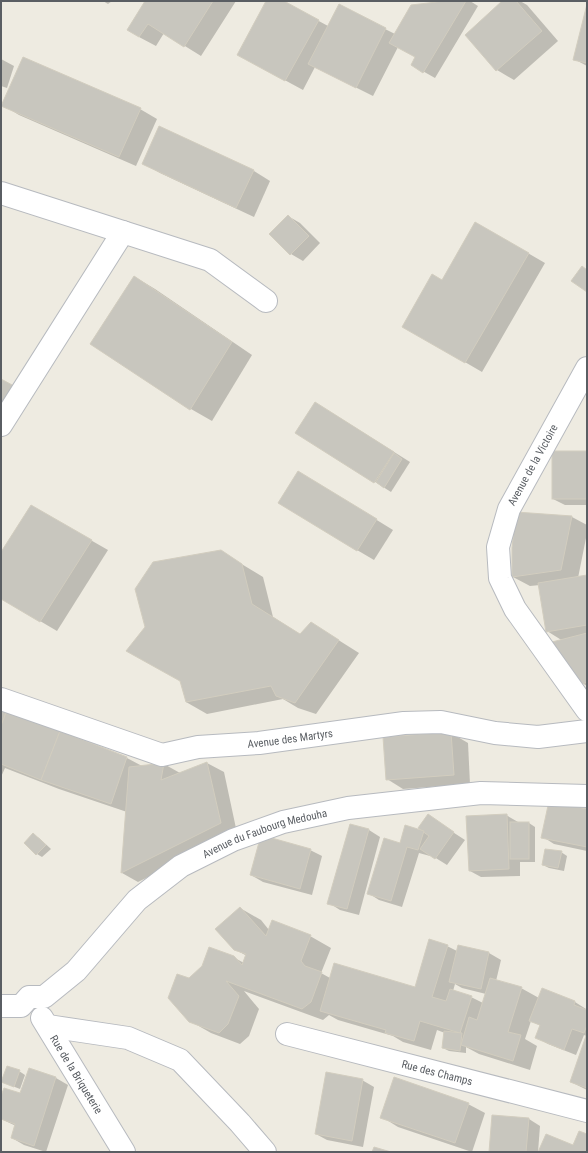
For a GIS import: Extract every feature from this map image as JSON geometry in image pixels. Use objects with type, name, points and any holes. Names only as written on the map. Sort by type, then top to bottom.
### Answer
[{"type":"street","points":[[1,193],[210,260],[266,301]]},
{"type":"street","points":[[1,425],[123,232]]},
{"type":"street","name":"Avenue de la Victoire","points":[[587,368],[509,509],[498,547],[500,578],[515,609],[587,710]]},
{"type":"street","name":"Avenue des Martyrs","points":[[1,699],[162,755],[198,747],[259,743],[404,723],[441,722],[494,733],[538,737],[587,731]]},
{"type":"street","name":"Avenue du Faubourg Medouha","points":[[13,1005],[44,997],[76,971],[137,900],[181,866],[233,840],[283,822],[348,808],[481,794],[587,796]]},
{"type":"street","name":"Rue de la Briqueterie","points":[[13,1005],[48,1026],[124,1152]]},
{"type":"street","points":[[48,1026],[128,1038],[180,1060],[240,1123],[265,1152]]},
{"type":"street","name":"Rue des Champs","points":[[287,1034],[587,1111]]},
{"type":"building","points":[[145,1],[213,1],[184,47],[148,24],[139,37],[127,30]]},
{"type":"building","points":[[266,1],[284,1],[319,20],[285,81],[237,55]]},
{"type":"building","points":[[445,1],[466,1],[423,73],[411,65],[415,57],[389,43],[411,5]]},
{"type":"building","points":[[502,1],[516,1],[542,31],[496,71],[465,35]]},
{"type":"building","points":[[339,4],[386,28],[356,88],[308,64]]},
{"type":"building","points":[[587,4],[587,63],[573,60]]},
{"type":"building","points":[[23,57],[141,108],[119,157],[1,106]]},
{"type":"building","points":[[159,126],[254,170],[236,208],[142,164]]},
{"type":"building","points":[[288,215],[309,236],[290,255],[269,234]]},
{"type":"building","points":[[475,222],[529,253],[465,363],[402,327],[432,274],[442,280]]},
{"type":"building","points":[[582,266],[587,270],[587,292],[571,281]]},
{"type":"building","points":[[134,276],[232,342],[190,410],[90,344]]},
{"type":"building","points":[[1,379],[14,386],[4,405],[1,403]]},
{"type":"building","points":[[315,402],[394,452],[374,483],[295,433]]},
{"type":"building","points":[[552,451],[587,451],[587,499],[552,499]]},
{"type":"building","points":[[394,453],[402,459],[384,488],[376,482]]},
{"type":"building","points":[[298,471],[377,519],[357,551],[278,503]]},
{"type":"building","points":[[31,505],[92,540],[40,622],[1,599],[1,552]]},
{"type":"building","points":[[516,512],[572,516],[561,570],[512,577],[512,548]]},
{"type":"building","points":[[221,550],[242,564],[252,604],[300,634],[311,622],[339,640],[295,703],[276,696],[271,686],[186,702],[180,681],[126,651],[145,627],[135,589],[153,562]]},
{"type":"building","points":[[587,575],[587,625],[546,632],[538,583]]},
{"type":"building","points":[[587,633],[587,682],[582,684],[552,642]]},
{"type":"building","points":[[1,708],[7,710],[1,725]]},
{"type":"building","points":[[7,710],[60,731],[41,780],[1,764],[1,726]]},
{"type":"building","points":[[60,731],[127,757],[111,804],[41,780]]},
{"type":"building","points":[[451,732],[454,775],[386,780],[383,737]]},
{"type":"building","points":[[207,762],[221,823],[121,873],[129,767],[164,763],[161,780]]},
{"type":"building","points":[[549,801],[587,809],[587,847],[541,838]]},
{"type":"building","points":[[428,814],[454,832],[435,859],[420,849],[429,836],[418,828]]},
{"type":"building","points":[[507,814],[509,869],[469,871],[466,816]]},
{"type":"building","points":[[510,822],[529,822],[529,859],[510,859]]},
{"type":"building","points":[[350,824],[369,829],[347,909],[327,904]]},
{"type":"building","points":[[405,825],[424,831],[418,850],[407,847],[391,901],[367,894],[384,838],[400,843]]},
{"type":"building","points":[[33,833],[46,845],[36,855],[24,843]]},
{"type":"building","points":[[261,835],[311,849],[300,889],[250,875]]},
{"type":"building","points":[[545,849],[562,851],[558,868],[542,865]]},
{"type":"building","points":[[240,907],[266,936],[272,920],[311,935],[301,961],[305,966],[322,972],[311,1002],[302,1009],[226,981],[239,996],[228,1024],[219,1033],[189,1022],[168,998],[177,974],[189,978],[202,966],[209,947],[234,956],[242,965],[246,954],[234,950],[215,929]]},
{"type":"building","points":[[429,939],[448,945],[432,997],[446,1001],[450,989],[472,996],[460,1033],[420,1021],[414,1041],[385,1033],[386,1030],[320,1011],[334,963],[415,987]]},
{"type":"building","points":[[458,945],[489,952],[481,989],[449,982]]},
{"type":"building","points":[[490,978],[522,987],[508,1032],[521,1035],[513,1061],[461,1045],[469,1017],[477,1020]]},
{"type":"building","points":[[542,988],[575,1001],[574,1005],[587,1010],[587,1025],[584,1033],[572,1029],[564,1050],[535,1038],[540,1025],[529,1021]]},
{"type":"building","points":[[444,1031],[462,1033],[460,1051],[442,1048]]},
{"type":"building","points":[[587,1033],[587,1088],[570,1082]]},
{"type":"building","points":[[7,1066],[20,1070],[14,1087],[1,1082]]},
{"type":"building","points":[[29,1068],[56,1077],[34,1146],[11,1138],[15,1124],[1,1119],[1,1096],[4,1088],[20,1093]]},
{"type":"building","points":[[326,1072],[363,1079],[352,1141],[315,1134]]},
{"type":"building","points":[[394,1077],[469,1103],[455,1143],[380,1118]]},
{"type":"building","points":[[492,1115],[529,1118],[526,1152],[489,1152]]},
{"type":"building","points":[[579,1131],[587,1134],[587,1152],[538,1152],[546,1134],[573,1145]]},
{"type":"building","points":[[374,1147],[391,1152],[372,1152]]}]
